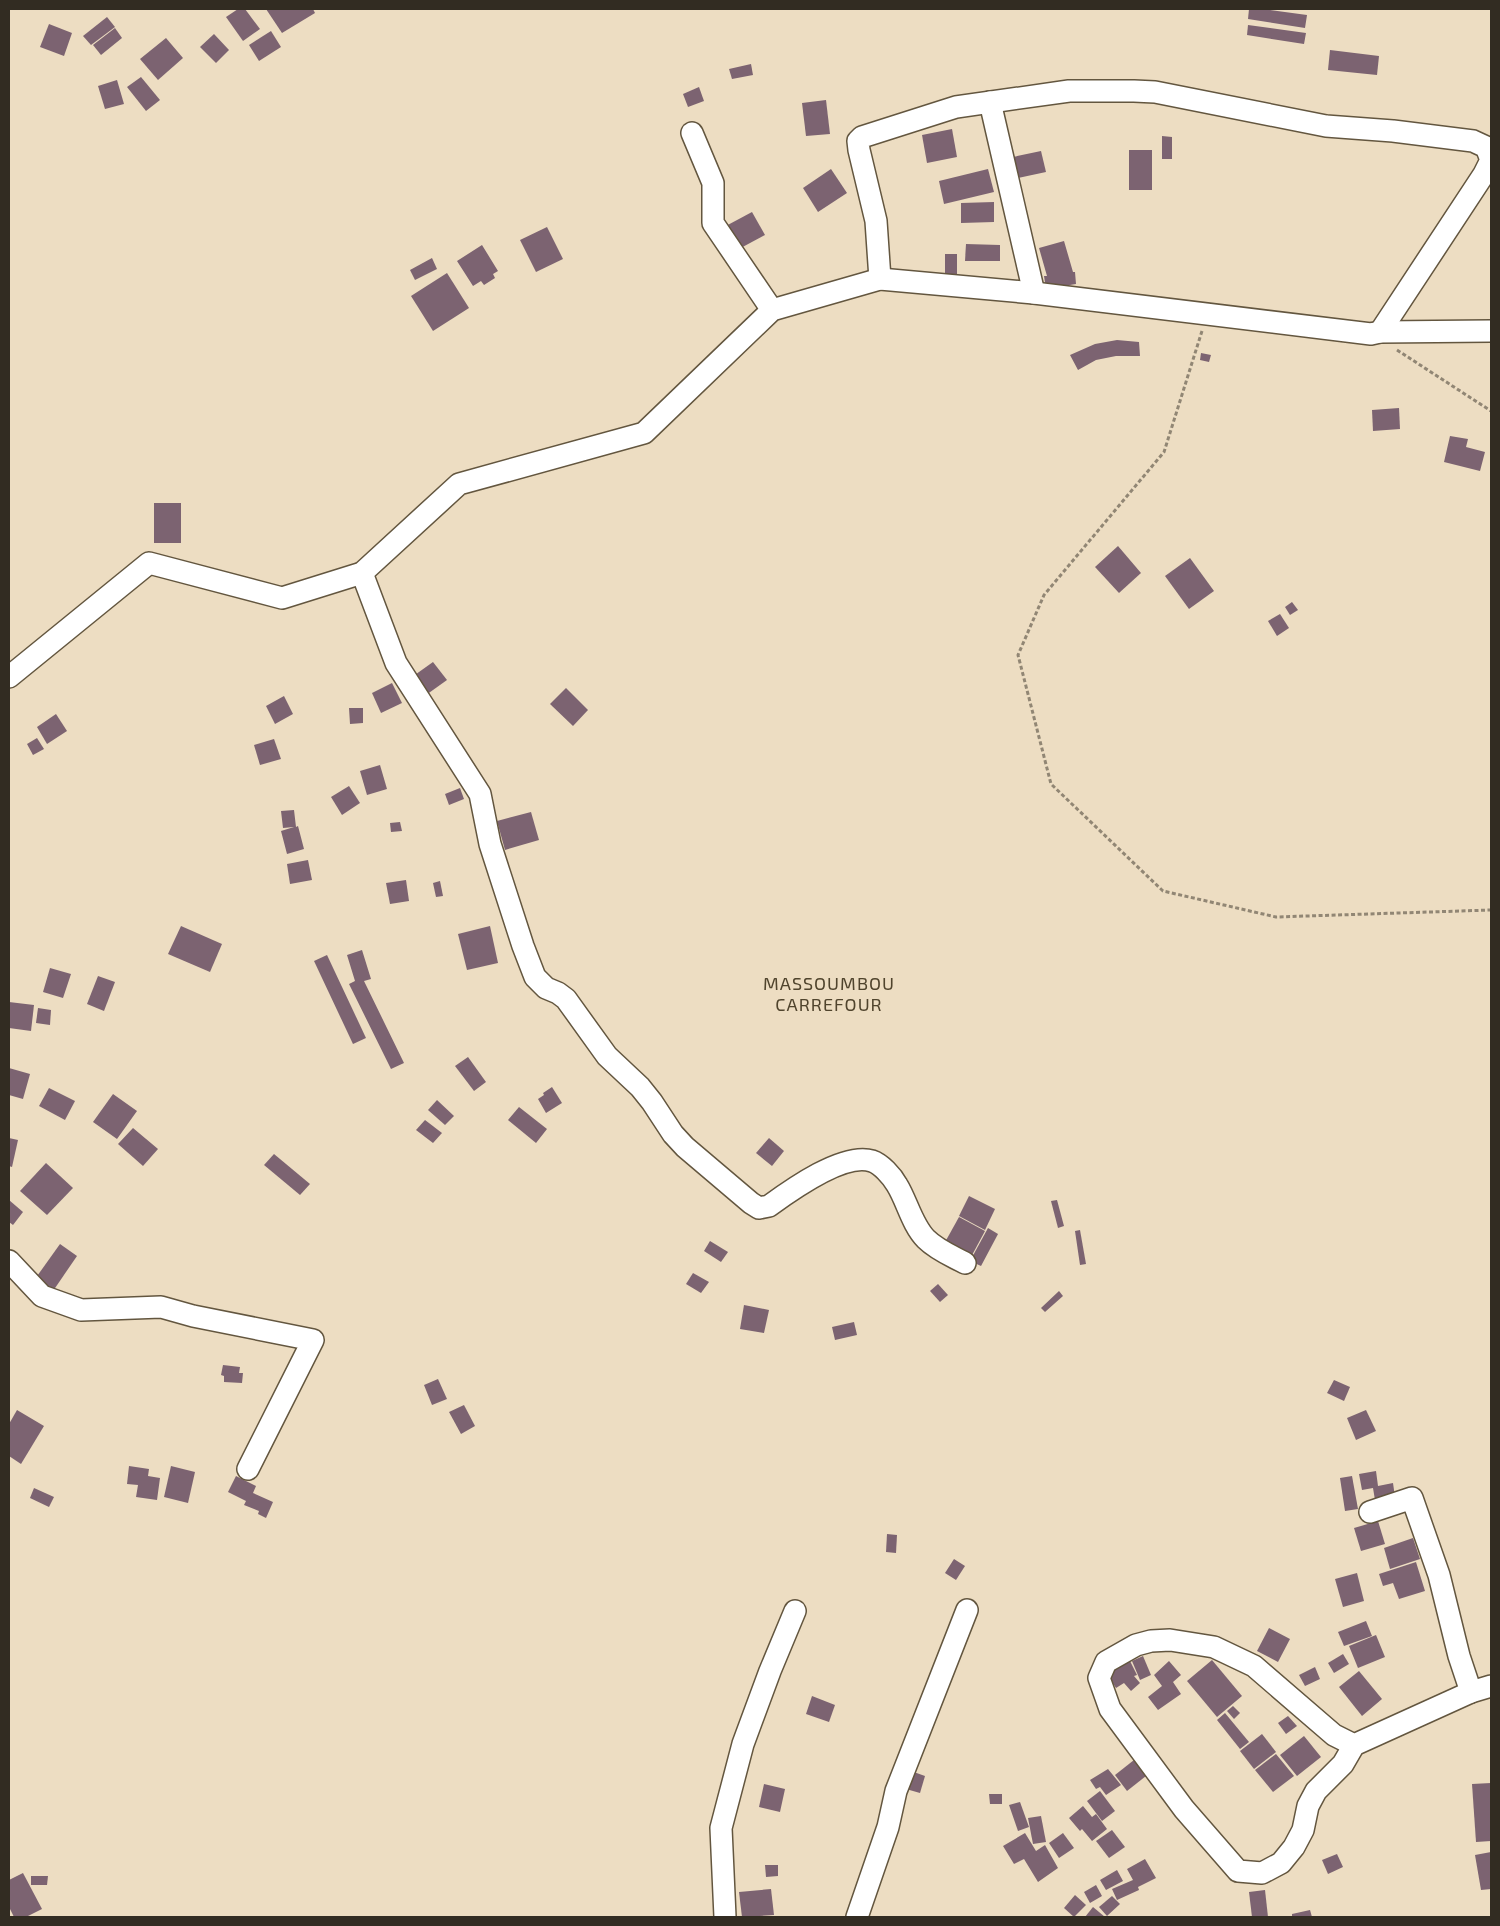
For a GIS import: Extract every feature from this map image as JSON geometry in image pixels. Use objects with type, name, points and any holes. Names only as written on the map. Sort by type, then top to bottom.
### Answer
[{"type":"street","points":[[880,279],[876,221],[858,142],[862,137],[956,107],[1070,92],[1155,92],[1326,126],[1393,131],[1473,142],[1486,147],[1491,160],[1484,174],[1380,332]]},
{"type":"street","points":[[990,102],[1034,293]]},
{"type":"street","points":[[692,133],[713,183],[713,223],[772,310]]},
{"type":"street","points":[[9,677],[149,564],[282,598],[362,573],[460,484],[644,433],[772,310],[880,279],[1034,293],[1371,334],[1380,332],[1491,331]]},
{"type":"street","points":[[362,573],[396,663],[480,794],[490,844],[535,977],[546,988],[566,999],[607,1056],[640,1087],[673,1134],[685,1147],[751,1204],[760,1208],[769,1206],[819,1172],[862,1159],[873,1161],[896,1184],[924,1237],[936,1247],[966,1263]]},
{"type":"street","points":[[9,1260],[42,1296],[81,1310],[161,1307],[194,1316],[313,1340],[248,1469]]},
{"type":"street","points":[[1370,1512],[1412,1498],[1440,1575],[1454,1637],[1471,1692]]},
{"type":"street","points":[[858,1917],[888,1827],[896,1791],[966,1610]]},
{"type":"street","points":[[726,1917],[721,1828],[743,1744],[795,1611]]},
{"type":"street","points":[[1354,1745],[1334,1735],[1254,1666],[1214,1647],[1170,1640],[1151,1641],[1136,1645],[1106,1662],[1099,1678],[1110,1709],[1184,1809],[1238,1871],[1262,1873],[1281,1863],[1294,1847],[1303,1830],[1308,1806],[1316,1791],[1343,1764],[1354,1745],[1471,1692],[1491,1686]]},
{"type":"path","points":[[1208,314],[1164,452],[1044,595],[1018,655],[1051,784],[1163,891],[1276,917],[1491,910]]},
{"type":"path","points":[[1395,349],[1491,411]]},
{"type":"building","points":[[238,9],[245,9],[260,29],[243,41],[226,17]]},
{"type":"building","points":[[266,9],[313,9],[315,13],[282,33]]},
{"type":"building","points":[[1249,9],[1307,15],[1305,28],[1248,19]]},
{"type":"building","points":[[107,17],[115,27],[91,45],[83,36]]},
{"type":"building","points":[[49,24],[72,33],[64,56],[40,47]]},
{"type":"building","points":[[1248,25],[1306,33],[1304,44],[1247,35]]},
{"type":"building","points":[[115,28],[122,38],[101,55],[93,45]]},
{"type":"building","points":[[271,31],[281,47],[259,61],[249,45]]},
{"type":"building","points":[[214,34],[229,50],[216,63],[200,47]]},
{"type":"building","points":[[166,38],[183,58],[158,80],[140,59]]},
{"type":"building","points":[[1330,50],[1379,56],[1377,75],[1328,70]]},
{"type":"building","points":[[751,64],[753,75],[732,79],[729,69]]},
{"type":"building","points":[[141,77],[160,100],[146,111],[127,87]]},
{"type":"building","points":[[117,80],[124,104],[105,109],[98,86]]},
{"type":"building","points":[[699,87],[704,101],[688,107],[683,94]]},
{"type":"building","points":[[826,100],[830,134],[806,136],[802,103]]},
{"type":"building","points":[[952,129],[957,157],[927,163],[922,135]]},
{"type":"building","points":[[1162,136],[1172,137],[1172,159],[1162,159]]},
{"type":"building","points":[[1129,150],[1152,150],[1152,190],[1129,190]]},
{"type":"building","points":[[1041,151],[1046,172],[1018,178],[1013,157]]},
{"type":"building","points":[[831,169],[847,193],[818,212],[803,188]]},
{"type":"building","points":[[988,169],[994,192],[944,204],[939,181]]},
{"type":"building","points":[[994,202],[994,222],[961,223],[961,203]]},
{"type":"building","points":[[752,212],[765,235],[737,250],[724,227]]},
{"type":"building","points":[[547,227],[563,259],[536,272],[520,240]]},
{"type":"building","points":[[1064,241],[1073,272],[1075,272],[1076,284],[1046,289],[1044,276],[1047,276],[1039,248]]},
{"type":"building","points":[[966,244],[1000,245],[1000,261],[965,261]]},
{"type":"building","points":[[482,245],[498,271],[493,274],[495,278],[484,285],[481,281],[473,286],[457,261]]},
{"type":"building","points":[[945,254],[957,254],[957,277],[945,277]]},
{"type":"building","points":[[432,258],[437,269],[415,280],[410,270]]},
{"type":"building","points":[[447,273],[469,308],[433,331],[411,296]]},
{"type":"building","points":[[1117,340],[1139,342],[1140,356],[1116,356],[1096,360],[1078,370],[1070,355],[1095,344]]},
{"type":"building","points":[[1201,353],[1211,355],[1209,362],[1200,360]]},
{"type":"building","points":[[1399,408],[1400,429],[1373,431],[1372,410]]},
{"type":"building","points":[[1450,436],[1468,439],[1466,447],[1485,452],[1480,471],[1444,462]]},
{"type":"building","points":[[154,503],[181,503],[181,543],[154,543]]},
{"type":"building","points":[[1118,546],[1141,573],[1119,593],[1095,567]]},
{"type":"building","points":[[1190,558],[1214,591],[1189,609],[1165,576]]},
{"type":"building","points":[[1292,602],[1298,610],[1290,615],[1285,607]]},
{"type":"building","points":[[1280,614],[1289,628],[1277,636],[1268,621]]},
{"type":"building","points":[[433,662],[447,680],[426,695],[412,677]]},
{"type":"building","points":[[392,683],[402,703],[381,713],[372,693]]},
{"type":"building","points":[[566,688],[588,710],[573,726],[550,704]]},
{"type":"building","points":[[284,696],[293,714],[275,724],[266,706]]},
{"type":"building","points":[[349,708],[363,708],[363,723],[350,724]]},
{"type":"building","points":[[56,714],[67,731],[47,744],[37,727]]},
{"type":"building","points":[[37,738],[44,749],[33,755],[27,744]]},
{"type":"building","points":[[274,739],[281,759],[260,765],[254,745]]},
{"type":"building","points":[[380,765],[387,789],[367,795],[360,771]]},
{"type":"building","points":[[349,786],[360,803],[342,815],[331,797]]},
{"type":"building","points":[[460,788],[464,799],[449,805],[445,794]]},
{"type":"building","points":[[294,810],[296,827],[298,826],[304,849],[287,854],[281,831],[294,827],[283,828],[281,811]]},
{"type":"building","points":[[531,812],[539,840],[505,850],[497,821]]},
{"type":"building","points":[[400,822],[402,831],[391,832],[390,823]]},
{"type":"building","points":[[308,860],[312,880],[290,884],[287,864]]},
{"type":"building","points":[[406,880],[409,901],[390,904],[386,883]]},
{"type":"building","points":[[440,881],[443,896],[436,897],[433,883]]},
{"type":"building","points":[[181,926],[222,944],[210,972],[168,954]]},
{"type":"building","points":[[490,926],[498,963],[467,970],[458,934]]},
{"type":"building","points":[[362,950],[371,979],[364,981],[404,1063],[391,1069],[349,984],[355,981],[347,955]]},
{"type":"building","points":[[327,955],[366,1038],[353,1044],[314,961]]},
{"type":"building","points":[[50,968],[71,974],[63,998],[43,992]]},
{"type":"building","points":[[98,976],[115,982],[104,1011],[87,1004]]},
{"type":"building","points":[[9,1002],[34,1005],[31,1031],[9,1028]]},
{"type":"building","points":[[38,1008],[51,1010],[50,1025],[36,1023]]},
{"type":"building","points":[[468,1057],[486,1082],[474,1091],[455,1066]]},
{"type":"building","points":[[9,1068],[30,1074],[23,1099],[9,1095]]},
{"type":"building","points":[[552,1087],[562,1103],[546,1113],[538,1099]]},
{"type":"building","points":[[49,1088],[75,1101],[65,1120],[39,1106]]},
{"type":"building","points":[[113,1094],[137,1111],[117,1139],[93,1122]]},
{"type":"building","points":[[437,1100],[454,1116],[445,1125],[428,1110]]},
{"type":"building","points":[[519,1107],[547,1129],[536,1143],[508,1120]]},
{"type":"building","points":[[425,1120],[442,1133],[433,1143],[416,1130]]},
{"type":"building","points":[[133,1128],[158,1149],[143,1166],[118,1144]]},
{"type":"building","points":[[9,1138],[18,1140],[12,1167],[9,1166]]},
{"type":"building","points":[[769,1138],[784,1151],[772,1166],[756,1153]]},
{"type":"building","points":[[274,1154],[310,1184],[300,1195],[264,1165]]},
{"type":"building","points":[[46,1163],[73,1188],[47,1215],[20,1191]]},
{"type":"building","points":[[969,1196],[995,1209],[985,1230],[959,1216]]},
{"type":"building","points":[[9,1200],[23,1212],[13,1225],[9,1222]]},
{"type":"building","points":[[1057,1200],[1064,1226],[1058,1228],[1051,1201]]},
{"type":"building","points":[[959,1217],[985,1231],[971,1257],[944,1244]]},
{"type":"building","points":[[988,1228],[998,1234],[981,1266],[970,1261]]},
{"type":"building","points":[[1080,1230],[1086,1264],[1080,1265],[1075,1231]]},
{"type":"building","points":[[710,1241],[728,1252],[721,1262],[704,1251]]},
{"type":"building","points":[[60,1244],[77,1256],[53,1291],[35,1279]]},
{"type":"building","points":[[693,1273],[709,1282],[701,1293],[686,1284]]},
{"type":"building","points":[[938,1284],[948,1295],[940,1302],[930,1291]]},
{"type":"building","points":[[1059,1291],[1063,1296],[1045,1312],[1041,1308]]},
{"type":"building","points":[[744,1305],[769,1310],[764,1333],[740,1329]]},
{"type":"building","points":[[854,1322],[857,1335],[835,1340],[832,1327]]},
{"type":"building","points":[[223,1365],[240,1367],[239,1373],[243,1373],[242,1383],[224,1382],[224,1376],[221,1375]]},
{"type":"building","points":[[438,1379],[447,1399],[432,1405],[424,1385]]},
{"type":"building","points":[[1334,1380],[1350,1387],[1344,1401],[1327,1393]]},
{"type":"building","points":[[464,1405],[475,1426],[461,1434],[449,1412]]},
{"type":"building","points":[[17,1410],[44,1426],[21,1464],[9,1456],[9,1424]]},
{"type":"building","points":[[1366,1410],[1376,1431],[1356,1440],[1347,1418]]},
{"type":"building","points":[[129,1466],[149,1469],[148,1476],[160,1478],[157,1500],[136,1497],[138,1485],[127,1484]]},
{"type":"building","points":[[171,1466],[195,1472],[188,1503],[164,1497]]},
{"type":"building","points":[[1376,1471],[1378,1486],[1393,1483],[1395,1497],[1375,1500],[1373,1488],[1362,1490],[1359,1474]]},
{"type":"building","points":[[236,1476],[256,1486],[253,1493],[273,1502],[266,1518],[258,1514],[259,1511],[244,1505],[246,1501],[228,1492]]},
{"type":"building","points":[[1352,1476],[1358,1509],[1345,1511],[1340,1478]]},
{"type":"building","points":[[34,1488],[54,1497],[49,1507],[30,1498]]},
{"type":"building","points":[[1378,1521],[1385,1544],[1361,1551],[1354,1528]]},
{"type":"building","points":[[887,1534],[897,1535],[896,1553],[886,1552]]},
{"type":"building","points":[[1413,1538],[1420,1559],[1390,1569],[1384,1548]]},
{"type":"building","points":[[954,1559],[965,1566],[956,1580],[945,1573]]},
{"type":"building","points":[[1416,1562],[1425,1591],[1399,1599],[1393,1583],[1383,1586],[1379,1574]]},
{"type":"building","points":[[1357,1573],[1364,1601],[1343,1607],[1335,1579]]},
{"type":"building","points":[[1366,1621],[1372,1636],[1344,1646],[1338,1632]]},
{"type":"building","points":[[1269,1628],[1290,1639],[1278,1662],[1257,1651]]},
{"type":"building","points":[[1376,1635],[1385,1657],[1358,1668],[1349,1646]]},
{"type":"building","points":[[1343,1654],[1349,1664],[1334,1673],[1328,1663]]},
{"type":"building","points":[[1143,1656],[1151,1675],[1140,1680],[1132,1661]]},
{"type":"building","points":[[1129,1659],[1137,1675],[1134,1676],[1140,1683],[1131,1691],[1124,1683],[1116,1688],[1105,1671]]},
{"type":"building","points":[[1212,1660],[1242,1696],[1217,1717],[1187,1681]]},
{"type":"building","points":[[1169,1661],[1181,1675],[1173,1682],[1181,1694],[1158,1710],[1148,1697],[1162,1686],[1154,1675]]},
{"type":"building","points":[[1315,1667],[1320,1679],[1305,1686],[1299,1675]]},
{"type":"building","points":[[1359,1671],[1382,1699],[1362,1716],[1339,1687]]},
{"type":"building","points":[[812,1696],[835,1705],[829,1722],[806,1714]]},
{"type":"building","points":[[1233,1706],[1240,1713],[1234,1719],[1227,1711]]},
{"type":"building","points":[[1225,1713],[1249,1742],[1240,1749],[1217,1720]]},
{"type":"building","points":[[1288,1716],[1297,1726],[1286,1734],[1278,1723]]},
{"type":"building","points":[[1262,1734],[1276,1752],[1254,1769],[1240,1751]]},
{"type":"building","points":[[1304,1736],[1321,1757],[1297,1776],[1280,1755]]},
{"type":"building","points":[[1276,1754],[1294,1776],[1273,1792],[1255,1770]]},
{"type":"building","points":[[1134,1760],[1146,1776],[1127,1791],[1115,1775]]},
{"type":"building","points":[[1108,1769],[1121,1785],[1106,1795],[1100,1787],[1096,1789],[1090,1780]]},
{"type":"building","points":[[911,1771],[925,1776],[920,1793],[906,1789]]},
{"type":"building","points":[[1491,1783],[1491,1841],[1476,1842],[1472,1784]]},
{"type":"building","points":[[764,1784],[785,1789],[780,1812],[759,1807]]},
{"type":"building","points":[[1100,1791],[1115,1811],[1102,1821],[1087,1801]]},
{"type":"building","points":[[989,1794],[1002,1794],[1002,1804],[990,1804]]},
{"type":"building","points":[[1020,1802],[1029,1827],[1018,1831],[1009,1805]]},
{"type":"building","points":[[1083,1806],[1092,1817],[1096,1814],[1107,1829],[1092,1841],[1069,1818]]},
{"type":"building","points":[[1041,1816],[1046,1842],[1033,1844],[1028,1818]]},
{"type":"building","points":[[1112,1830],[1125,1847],[1109,1858],[1096,1841]]},
{"type":"building","points":[[1025,1833],[1036,1851],[1045,1845],[1058,1868],[1038,1882],[1024,1859],[1014,1864],[1003,1846]]},
{"type":"building","points":[[1063,1833],[1074,1848],[1059,1858],[1049,1843]]},
{"type":"building","points":[[1491,1852],[1491,1889],[1481,1890],[1475,1855]]},
{"type":"building","points":[[1337,1854],[1343,1867],[1328,1874],[1322,1860]]},
{"type":"building","points":[[1145,1859],[1156,1878],[1138,1887],[1139,1890],[1117,1900],[1112,1889],[1133,1880],[1127,1869]]},
{"type":"building","points":[[765,1865],[778,1865],[778,1876],[766,1877]]},
{"type":"building","points":[[1117,1870],[1123,1881],[1106,1890],[1100,1880]]},
{"type":"building","points":[[23,1873],[42,1909],[26,1917],[14,1917],[9,1907],[9,1880]]},
{"type":"building","points":[[31,1876],[48,1876],[47,1885],[31,1885]]},
{"type":"building","points":[[1096,1885],[1102,1896],[1090,1903],[1084,1892]]},
{"type":"building","points":[[771,1889],[774,1915],[742,1917],[739,1892]]},
{"type":"building","points":[[1265,1890],[1268,1917],[1252,1917],[1249,1892]]},
{"type":"building","points":[[1075,1895],[1086,1905],[1074,1917],[1064,1908]]},
{"type":"building","points":[[1112,1896],[1120,1904],[1107,1916],[1099,1907]]},
{"type":"building","points":[[1093,1907],[1105,1917],[1085,1917]]},
{"type":"building","points":[[1310,1910],[1312,1917],[1292,1917],[1292,1914]]},
{"type":"district","name":"MASSOUMBOU CARREFOUR","points":[[829,994]]}]
